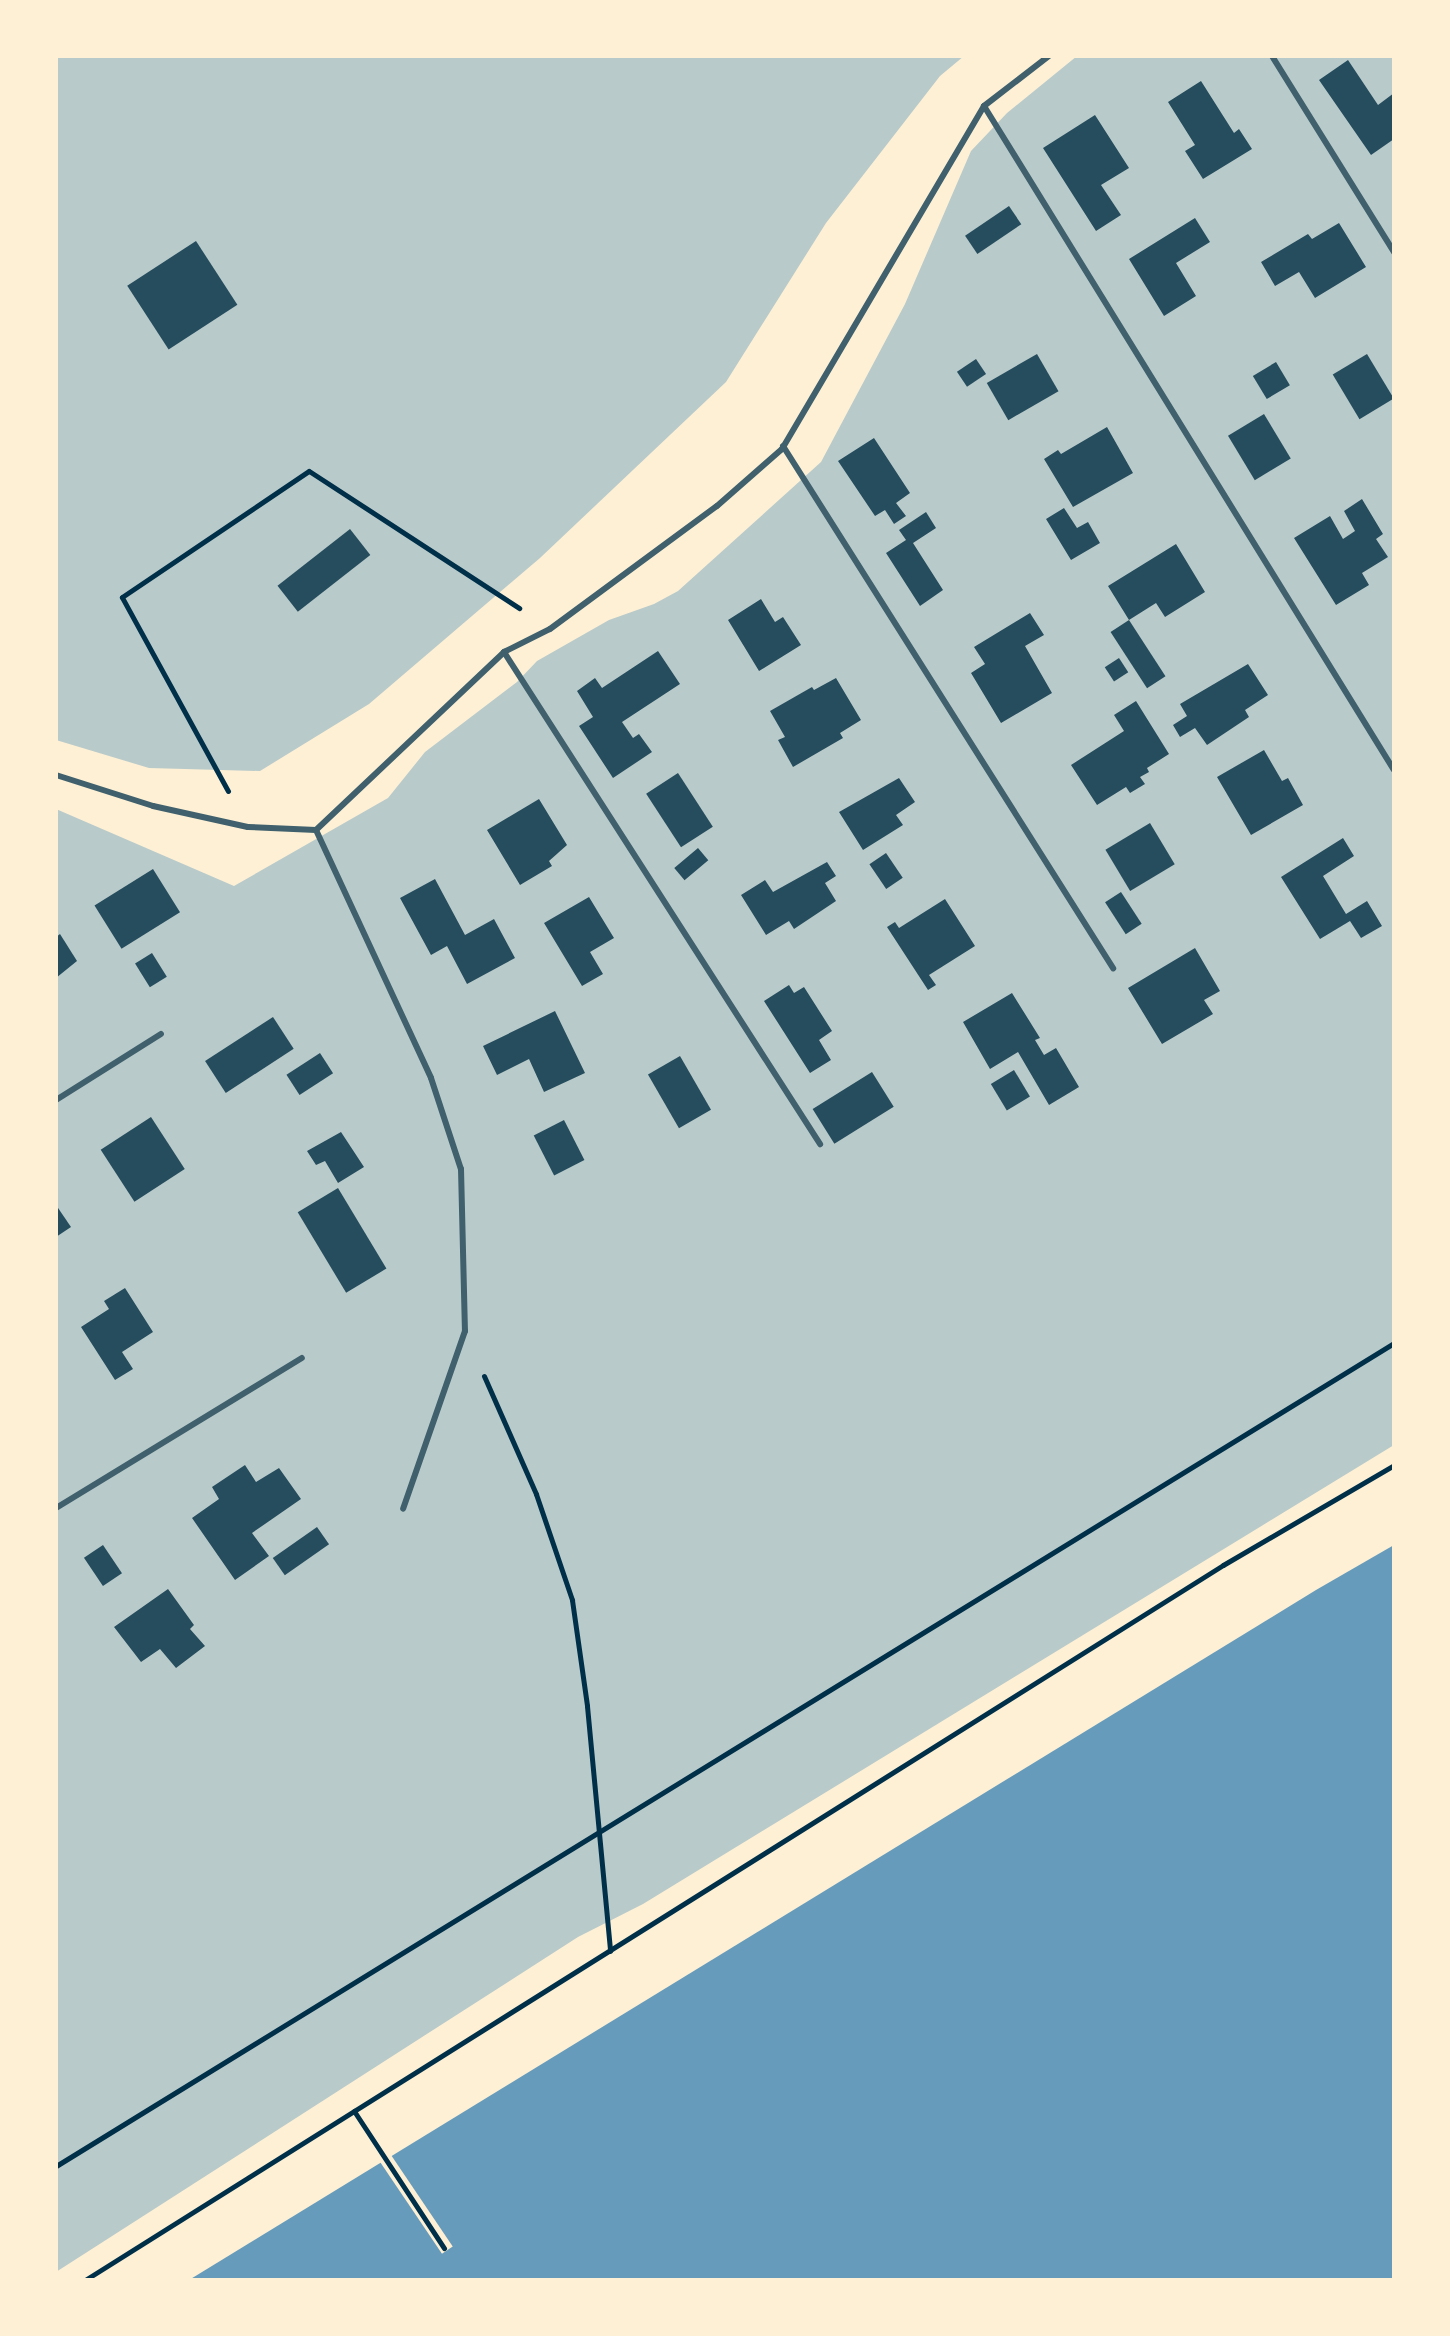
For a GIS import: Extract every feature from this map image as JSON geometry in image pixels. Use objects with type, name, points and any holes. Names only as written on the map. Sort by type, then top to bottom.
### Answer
[{"type":"lane","points":[[56,775],[153,806],[248,827],[316,830],[504,652],[550,629],[717,506],[783,446],[984,106],[1049,56]]},
{"type":"lane","points":[[1272,56],[1394,252]]},
{"type":"lane","points":[[984,106],[1394,770]]},
{"type":"lane","points":[[783,446],[1113,968]]},
{"type":"lane","points":[[504,652],[820,1144]]},
{"type":"lane","points":[[316,830],[431,1078],[461,1169],[465,1331],[403,1509]]},
{"type":"lane","points":[[56,1100],[161,1034]]},
{"type":"lane","points":[[56,1508],[302,1358]]},
{"type":"path","points":[[248,827],[122,597],[309,471],[550,629]]},
{"type":"path","points":[[465,1331],[536,1494],[572,1600],[610,1951]]},
{"type":"path","points":[[56,2166],[599,1835],[1394,1343]]},
{"type":"path","points":[[85,2280],[1223,1565],[1394,1465]]},
{"type":"path","points":[[354,2111],[444,2248]]},
{"type":"shaded area","points":[[56,56],[964,56],[940,76],[826,223],[726,382],[540,558],[369,704],[260,771],[149,768],[56,740]]},
{"type":"shaded area","points":[[1077,56],[1394,56],[1394,1445],[643,1904],[578,1937],[56,2272],[56,809],[234,886],[388,798],[425,752],[517,682],[537,661],[609,620],[654,604],[678,591],[821,462],[905,304],[971,151],[1007,113]]},
{"type":"water","points":[[1394,1545],[1394,2280],[189,2280],[1316,1590]]},
{"type":"pier","points":[[389,2152],[453,2247],[442,2254],[378,2159]]},
{"type":"building","points":[[1348,60],[1378,105],[1394,93],[1394,139],[1371,155],[1319,80]]},
{"type":"building","points":[[1201,81],[1234,133],[1239,129],[1252,149],[1203,179],[1185,151],[1195,145],[1168,102]]},
{"type":"building","points":[[1095,115],[1129,168],[1101,185],[1121,215],[1096,231],[1043,148]]},
{"type":"building","points":[[1009,206],[1021,224],[977,254],[965,236]]},
{"type":"building","points":[[1195,218],[1210,242],[1176,263],[1196,296],[1164,316],[1129,259]]},
{"type":"building","points":[[1339,223],[1366,267],[1315,298],[1299,272],[1275,286],[1261,262],[1308,234],[1312,239]]},
{"type":"building","points":[[196,241],[237,305],[169,349],[127,286]]},
{"type":"building","points":[[1037,354],[1058,391],[1008,420],[987,383]]},
{"type":"building","points":[[1367,354],[1394,399],[1359,419],[1333,375]]},
{"type":"building","points":[[976,359],[986,374],[967,387],[957,372]]},
{"type":"building","points":[[1276,362],[1290,385],[1267,399],[1253,376]]},
{"type":"building","points":[[1264,414],[1291,459],[1255,480],[1228,436]]},
{"type":"building","points":[[1107,427],[1133,473],[1073,507],[1044,459],[1058,450],[1061,454]]},
{"type":"building","points":[[874,438],[910,493],[896,503],[906,516],[894,524],[885,510],[875,516],[838,461]]},
{"type":"building","points":[[1362,499],[1383,534],[1376,539],[1388,557],[1362,573],[1369,585],[1336,605],[1294,538],[1330,516],[1343,539],[1355,531],[1344,511]]},
{"type":"building","points":[[1064,508],[1077,528],[1088,522],[1100,543],[1071,560],[1046,519]]},
{"type":"building","points":[[926,512],[936,528],[913,543],[943,590],[920,606],[886,553],[906,540],[899,530]]},
{"type":"building","points":[[350,529],[370,555],[298,612],[278,586]]},
{"type":"building","points":[[1176,544],[1205,592],[1165,617],[1156,603],[1129,620],[1108,586]]},
{"type":"building","points":[[761,599],[775,622],[783,617],[801,645],[759,671],[728,620]]},
{"type":"building","points":[[1030,613],[1044,635],[1025,646],[1052,693],[1001,723],[971,673],[985,664],[974,647]]},
{"type":"building","points":[[1129,620],[1165,676],[1147,688],[1111,632]]},
{"type":"building","points":[[658,651],[680,684],[622,722],[633,738],[639,734],[652,752],[613,778],[579,726],[593,717],[577,691],[595,678],[602,688]]},
{"type":"building","points":[[1119,658],[1128,672],[1114,682],[1105,667]]},
{"type":"building","points":[[1248,664],[1268,695],[1245,710],[1249,717],[1207,745],[1195,728],[1180,737],[1173,725],[1187,716],[1180,704]]},
{"type":"building","points":[[836,678],[861,720],[840,733],[843,738],[793,767],[778,740],[785,737],[770,711],[812,687],[814,690]]},
{"type":"building","points":[[1136,701],[1169,754],[1147,768],[1149,772],[1140,777],[1145,784],[1130,793],[1126,787],[1097,805],[1071,765],[1124,731],[1114,715]]},
{"type":"building","points":[[1264,750],[1282,781],[1288,778],[1303,805],[1251,835],[1217,777]]},
{"type":"building","points":[[678,773],[713,827],[681,847],[646,794]]},
{"type":"building","points":[[899,778],[915,802],[896,815],[903,825],[863,850],[839,812]]},
{"type":"building","points":[[539,799],[567,845],[549,861],[552,866],[520,885],[487,830]]},
{"type":"building","points":[[1150,823],[1175,864],[1130,891],[1105,850]]},
{"type":"building","points":[[1343,838],[1354,856],[1323,876],[1346,914],[1367,901],[1382,926],[1361,938],[1350,921],[1320,939],[1281,877]]},
{"type":"building","points":[[698,848],[708,860],[685,880],[674,868]]},
{"type":"building","points":[[886,853],[903,878],[886,889],[869,864]]},
{"type":"building","points":[[827,862],[836,876],[825,883],[836,901],[794,929],[789,921],[766,935],[741,895],[765,880],[773,892]]},
{"type":"building","points":[[153,869],[180,912],[122,949],[94,906]]},
{"type":"building","points":[[435,879],[465,935],[494,919],[515,958],[467,984],[447,946],[431,955],[400,898]]},
{"type":"building","points":[[1121,892],[1142,924],[1126,934],[1105,902]]},
{"type":"building","points":[[589,897],[614,938],[590,952],[603,974],[582,986],[544,923]]},
{"type":"building","points":[[945,899],[975,946],[929,975],[936,985],[928,990],[887,927],[895,922],[899,928]]},
{"type":"building","points":[[60,934],[77,961],[56,978],[56,937]]},
{"type":"building","points":[[1195,948],[1220,991],[1204,1000],[1213,1014],[1162,1044],[1128,988]]},
{"type":"building","points":[[152,953],[167,977],[150,987],[135,964]]},
{"type":"building","points":[[789,985],[794,993],[804,987],[832,1031],[819,1040],[831,1060],[810,1073],[764,1001]]},
{"type":"building","points":[[1012,993],[1040,1038],[1035,1040],[1044,1055],[1056,1048],[1079,1087],[1049,1105],[1018,1052],[990,1069],[963,1022]]},
{"type":"building","points":[[555,1011],[585,1073],[544,1092],[529,1059],[497,1075],[483,1046]]},
{"type":"building","points":[[273,1017],[294,1049],[226,1093],[205,1061]]},
{"type":"building","points":[[320,1053],[333,1073],[300,1095],[286,1075]]},
{"type":"building","points":[[680,1056],[711,1110],[679,1128],[648,1074]]},
{"type":"building","points":[[1014,1070],[1030,1097],[1007,1110],[991,1084]]},
{"type":"building","points":[[872,1072],[894,1107],[834,1144],[813,1109]]},
{"type":"building","points":[[151,1117],[185,1169],[134,1202],[101,1150]]},
{"type":"building","points":[[564,1120],[584,1160],[554,1176],[534,1135]]},
{"type":"building","points":[[341,1132],[364,1167],[338,1183],[325,1161],[316,1165],[307,1151]]},
{"type":"building","points":[[338,1188],[386,1269],[346,1293],[298,1212]]},
{"type":"building","points":[[56,1205],[71,1227],[56,1237]]},
{"type":"building","points":[[125,1288],[153,1332],[122,1352],[133,1369],[115,1380],[81,1327],[109,1309],[104,1301]]},
{"type":"building","points":[[245,1465],[256,1482],[279,1468],[301,1499],[252,1533],[269,1556],[235,1580],[192,1518],[219,1499],[212,1487]]},
{"type":"building","points":[[317,1527],[329,1544],[285,1575],[273,1558]]},
{"type":"building","points":[[103,1545],[122,1573],[103,1586],[84,1558]]},
{"type":"building","points":[[168,1589],[194,1625],[190,1629],[205,1646],[176,1668],[160,1649],[141,1662],[114,1627]]}]
